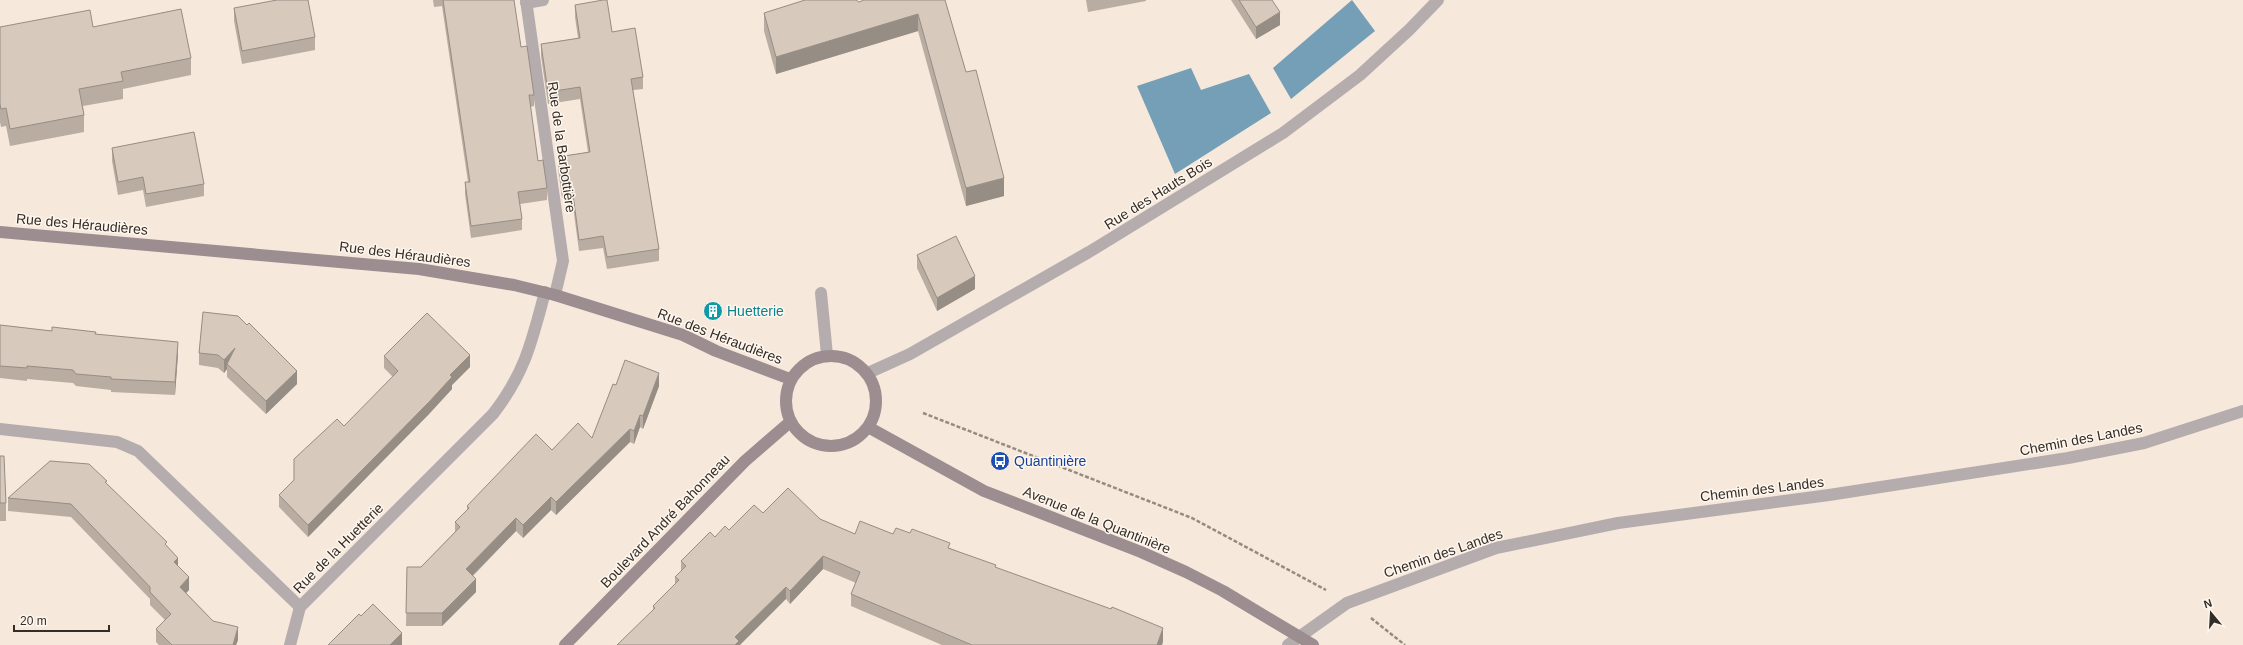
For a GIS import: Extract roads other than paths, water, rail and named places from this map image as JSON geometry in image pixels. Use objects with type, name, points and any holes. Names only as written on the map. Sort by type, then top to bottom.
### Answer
[{"type":"street","name":"Rue de la Barbottière","points":[[543,0],[526,1],[563,261],[550,294]]},
{"type":"street","name":"Rue des Hauts Bois","points":[[868,374],[910,354],[1089,252],[1283,133],[1360,75],[1409,30],[1438,0]]},
{"type":"street","name":"Rue des Héraudières","points":[[0,232],[419,269],[550,294],[683,335],[716,352],[790,379]]},
{"type":"street","points":[[821,293],[827,355]]},
{"type":"street","name":"Rue de la Huetterie","points":[[0,429],[117,442],[138,451],[300,607],[488,419],[504,400],[516,381],[528,356],[550,294]]},
{"type":"street","points":[[827,355],[843,356],[857,363],[868,374],[874,386],[876,401],[874,415],[868,428],[856,438],[843,445],[827,446],[812,442],[799,434],[790,422],[785,408],[785,393],[790,379],[799,367],[812,358],[827,355]]},
{"type":"street","name":"Chemin des Landes","points":[[1288,645],[1300,638],[1347,603],[1496,548],[1618,522],[1829,495],[2068,458],[2144,443],[2243,411]]},
{"type":"street","name":"Boulevard André Bahonneau","points":[[565,645],[744,461],[790,422]]},
{"type":"street","name":"Avenue de la Quantinière","points":[[868,428],[984,490],[1141,552],[1186,572],[1223,591],[1313,645]]},
{"type":"street","points":[[290,645],[300,607]]},
{"type":"water","points":[[1352,0],[1375,31],[1291,99],[1273,68]]},
{"type":"water","points":[[1191,68],[1201,90],[1249,74],[1271,113],[1175,174],[1137,86]]},
{"type":"place","name":"Huetterie","points":[[713,311]]},
{"type":"place","name":"Quantinière","points":[[1000,461]]}]
